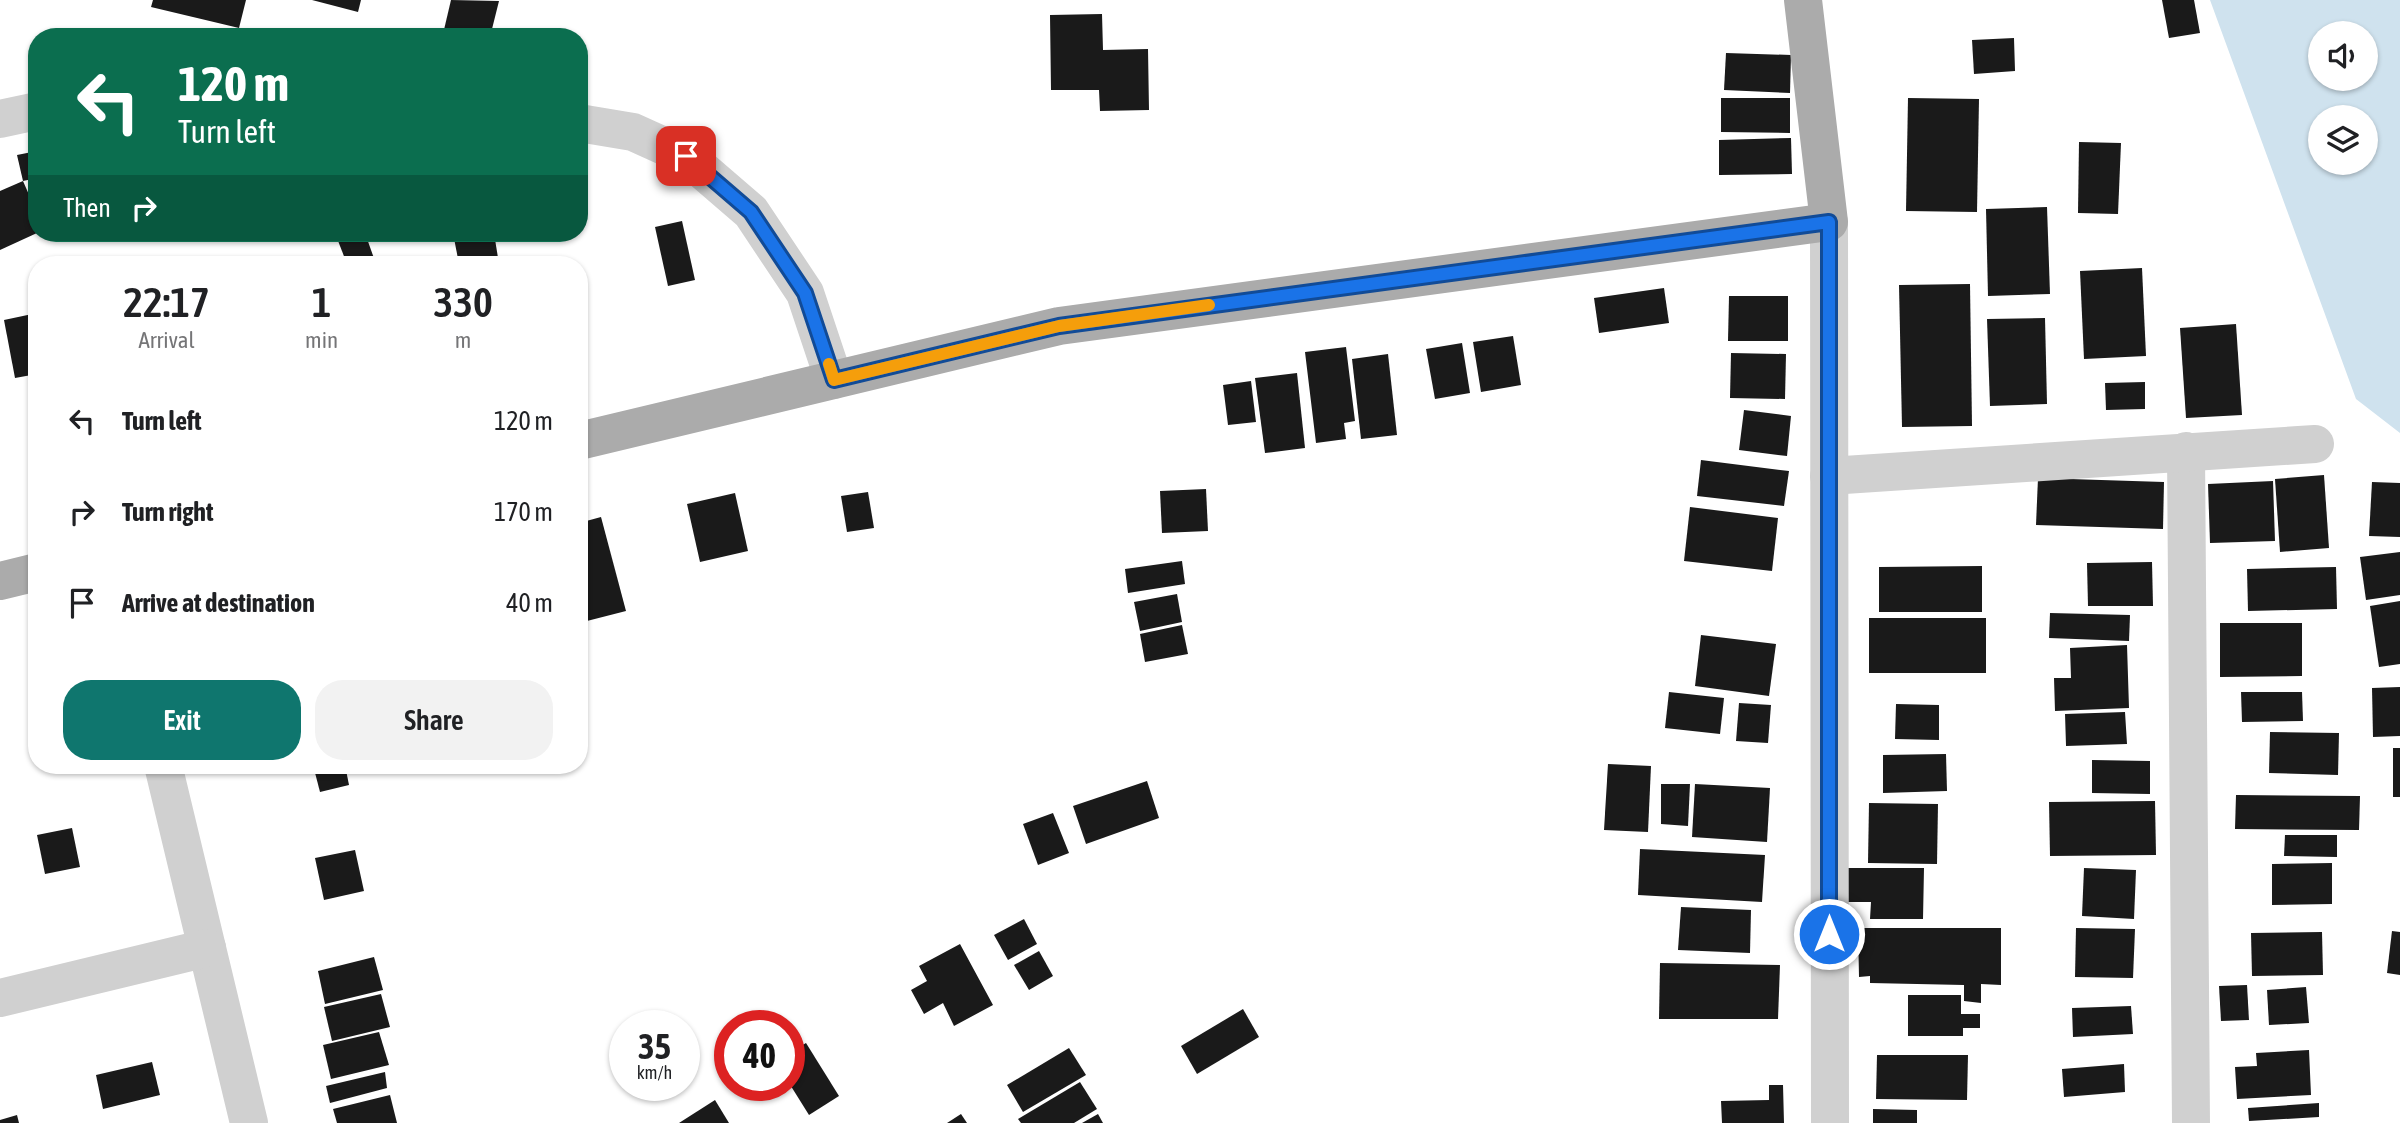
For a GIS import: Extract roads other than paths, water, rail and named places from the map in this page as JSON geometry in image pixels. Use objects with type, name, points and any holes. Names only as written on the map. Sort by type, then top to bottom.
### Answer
[{"type":"main road","points":[[588,439],[1059,326],[1829,222],[1804,0]]},
{"type":"main road","points":[[0,581],[28,574]]},
{"type":"street","points":[[0,119],[28,113]]},
{"type":"street","points":[[588,124],[633,132],[686,156],[751,212],[805,293],[834,380]]},
{"type":"street","points":[[1829,222],[1829,1123]]},
{"type":"street","points":[[1829,476],[2315,444]]},
{"type":"street","points":[[2186,451],[2191,1123]]},
{"type":"street","points":[[165,774],[249,1123]]},
{"type":"street","points":[[0,998],[207,948]]},
{"type":"water","points":[[2210,0],[2400,0],[2400,433],[2356,399]]}]
